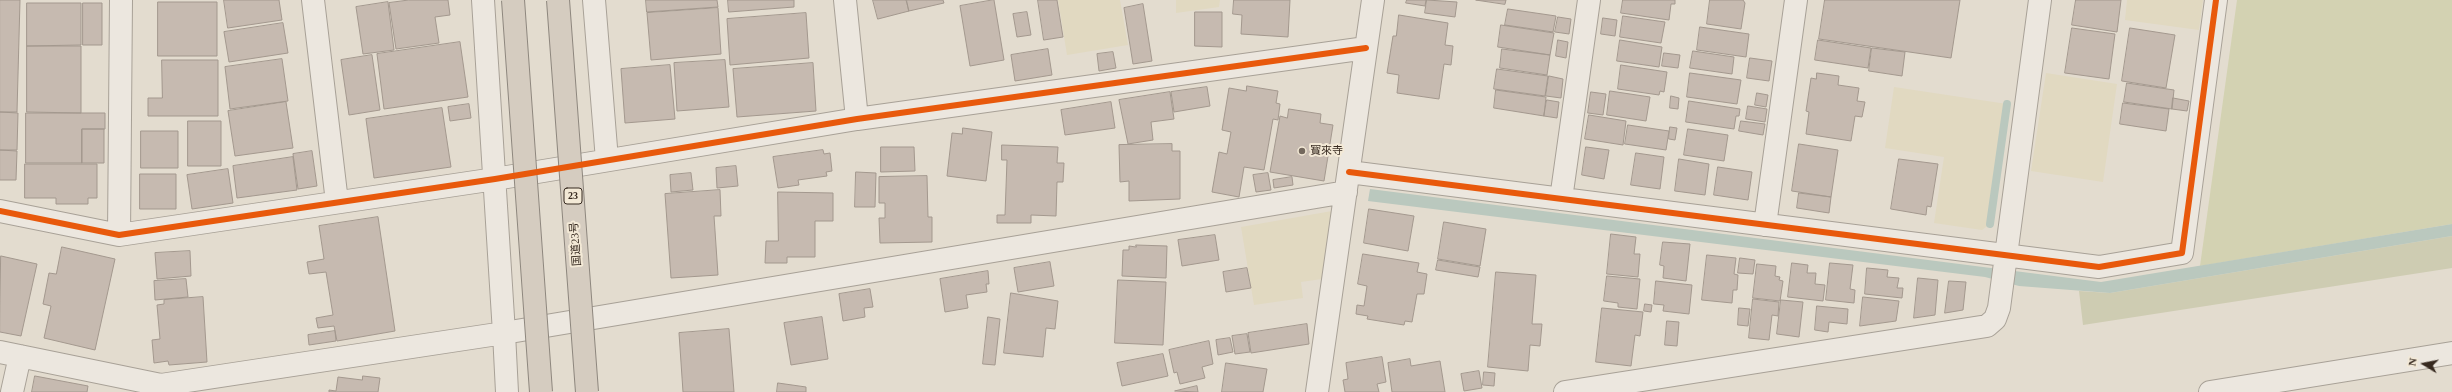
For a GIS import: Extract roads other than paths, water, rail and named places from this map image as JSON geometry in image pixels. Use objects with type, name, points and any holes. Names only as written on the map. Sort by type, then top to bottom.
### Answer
[{"type":"highway","points":[[513,0],[542,392]]},
{"type":"highway","name":"国道23号","points":[[558,0],[587,392]]},
{"type":"street","points":[[119,235],[122,0]]},
{"type":"street","points":[[313,0],[337,202]]},
{"type":"street","points":[[483,0],[507,392]]},
{"type":"street","points":[[594,0],[607,160]]},
{"type":"street","points":[[845,0],[857,118]]},
{"type":"street","points":[[1317,392],[1373,0]]},
{"type":"street","points":[[1561,199],[1589,0]]},
{"type":"street","points":[[1765,225],[1796,0]]},
{"type":"street","points":[[1565,392],[1987,326],[1995,319],[1999,308],[2040,0]]},
{"type":"street","points":[[12,392],[10,354],[160,385],[234,383],[504,333],[1347,182],[1561,199],[1765,225],[2005,260],[2099,266],[2182,253],[2216,0]]},
{"type":"street","points":[[0,211],[119,235],[495,179],[857,118],[1366,48]]},
{"type":"street","points":[[2210,392],[2452,354]]},
{"type":"waterway","points":[[1990,224],[2007,104]]},
{"type":"place","name":"寳來寺","points":[[1302,151]]}]
